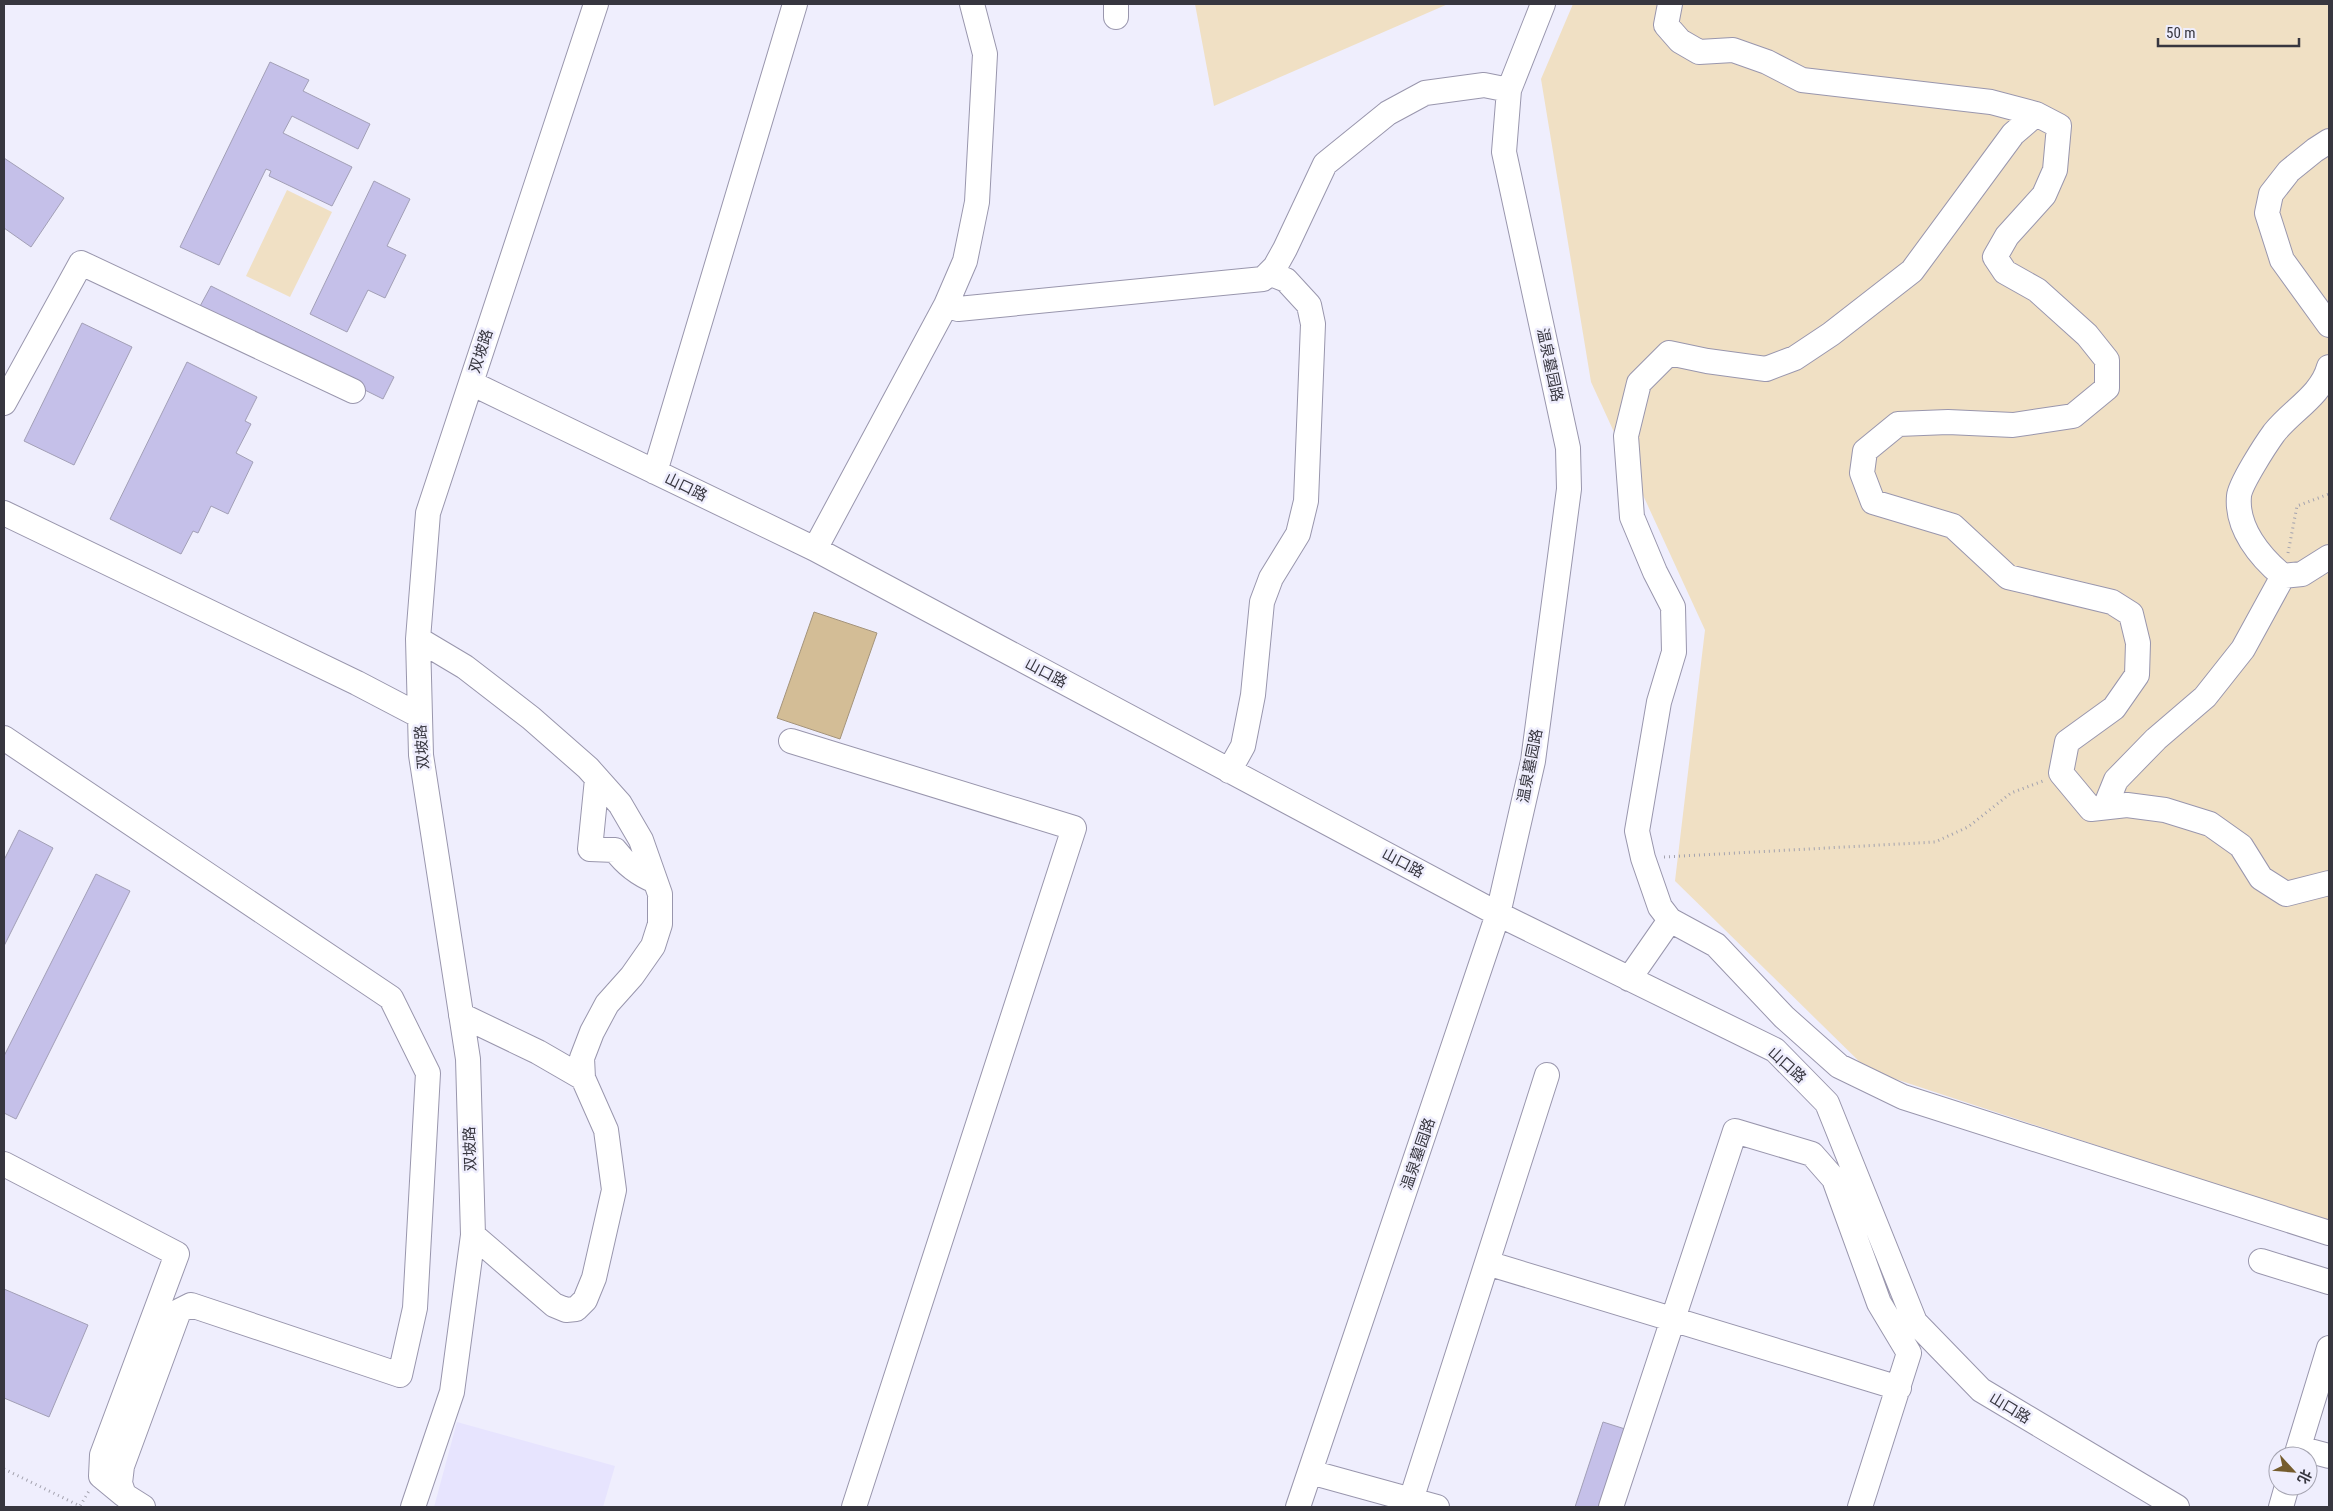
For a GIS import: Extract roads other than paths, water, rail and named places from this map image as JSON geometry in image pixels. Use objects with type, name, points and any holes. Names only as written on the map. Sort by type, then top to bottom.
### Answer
[{"type":"street","name":"双坡路","points":[[414,1507],[452,1392],[473,1235],[468,1059],[421,755],[418,640],[428,513],[596,4]]},
{"type":"street","points":[[655,472],[795,4]]},
{"type":"street","points":[[815,549],[946,305],[965,261],[977,202],[985,54],[972,4]]},
{"type":"street","name":"温泉墓园路","points":[[1298,1507],[1498,914],[1533,761],[1569,489],[1568,448],[1504,152],[1509,90],[1543,4]]},
{"type":"street","points":[[1670,4],[1666,25],[1680,41],[1699,52],[1732,50],[1767,62],[1802,80],[1991,102],[2036,114],[2059,126],[2055,170],[2044,195],[2007,236],[1995,257],[2005,272],[2037,290],[2087,335],[2107,360],[2108,388],[2073,416],[2013,425],[1948,422],[1898,424],[1865,451],[1862,473],[1873,502],[1952,526],[2008,577],[2112,602],[2131,614],[2138,643],[2137,675],[2114,708],[2067,742],[2060,773],[2091,809],[2127,805],[2165,810],[2210,824],[2241,846],[2260,878],[2286,894],[2329,883]]},
{"type":"street","points":[[946,305],[958,309],[1263,279],[1285,249],[1325,164],[1388,113],[1425,93],[1484,85],[1509,90]]},
{"type":"street","points":[[2036,114],[2013,134],[1912,271],[1816,344],[1795,358],[1766,368],[1708,361],[1669,353],[1639,383],[1626,436],[1632,517],[1655,572],[1673,607],[1674,652],[1658,702],[1637,831],[1643,858],[1660,907],[1670,920],[1716,945],[1784,1017],[1839,1066],[1904,1097],[2329,1234]]},
{"type":"street","points":[[2329,141],[2289,171],[2271,194],[2268,213],[2282,260],[2329,325]]},
{"type":"street","points":[[4,403],[81,263],[353,391]]},
{"type":"street","points":[[1229,770],[1243,746],[1253,695],[1262,602],[1270,578],[1298,534],[1306,501],[1312,324],[1309,305],[1286,280],[1269,273]]},
{"type":"street","points":[[2283,576],[2255,548],[2240,516],[2239,494],[2252,468],[2275,432],[2301,408],[2326,379],[2329,367]]},
{"type":"street","name":"山口路","points":[[471,383],[815,549],[1498,914],[1775,1050],[1827,1102],[1916,1322],[1981,1390],[2165,1504]]},
{"type":"street","points":[[4,513],[357,683],[420,716]]},
{"type":"street","points":[[2283,576],[2302,574],[2329,557]]},
{"type":"street","points":[[2105,807],[2116,780],[2156,739],[2205,697],[2243,649],[2283,576]]},
{"type":"street","points":[[418,640],[465,667],[530,718],[597,779],[624,812],[641,840],[660,894],[660,924],[653,946],[632,976],[607,1004],[592,1032],[582,1058],[583,1078],[606,1130],[614,1190],[594,1278],[585,1300],[576,1309],[566,1310],[554,1305],[473,1235]]},
{"type":"street","points":[[4,738],[391,998],[428,1073],[415,1308],[400,1375],[191,1305],[179,1311],[122,1466],[120,1483],[133,1501]]},
{"type":"street","points":[[791,740],[1074,828],[854,1507]]},
{"type":"street","points":[[597,779],[590,848],[615,850],[626,864],[641,875],[655,881]]},
{"type":"street","points":[[1629,979],[1670,920]]},
{"type":"street","points":[[461,1015],[538,1052],[583,1078]]},
{"type":"street","points":[[1411,1500],[1547,1076]]},
{"type":"street","points":[[1611,1507],[1735,1131],[1812,1154],[1834,1179],[1879,1303],[1909,1353],[1860,1507]]},
{"type":"street","points":[[4,1164],[177,1254],[102,1455],[101,1476],[133,1501]]},
{"type":"street","points":[[2261,1261],[2329,1282]]},
{"type":"street","points":[[1487,1263],[1899,1388]]},
{"type":"street","points":[[2300,1446],[2329,1348]]},
{"type":"street","points":[[1310,1472],[1437,1507]]}]
